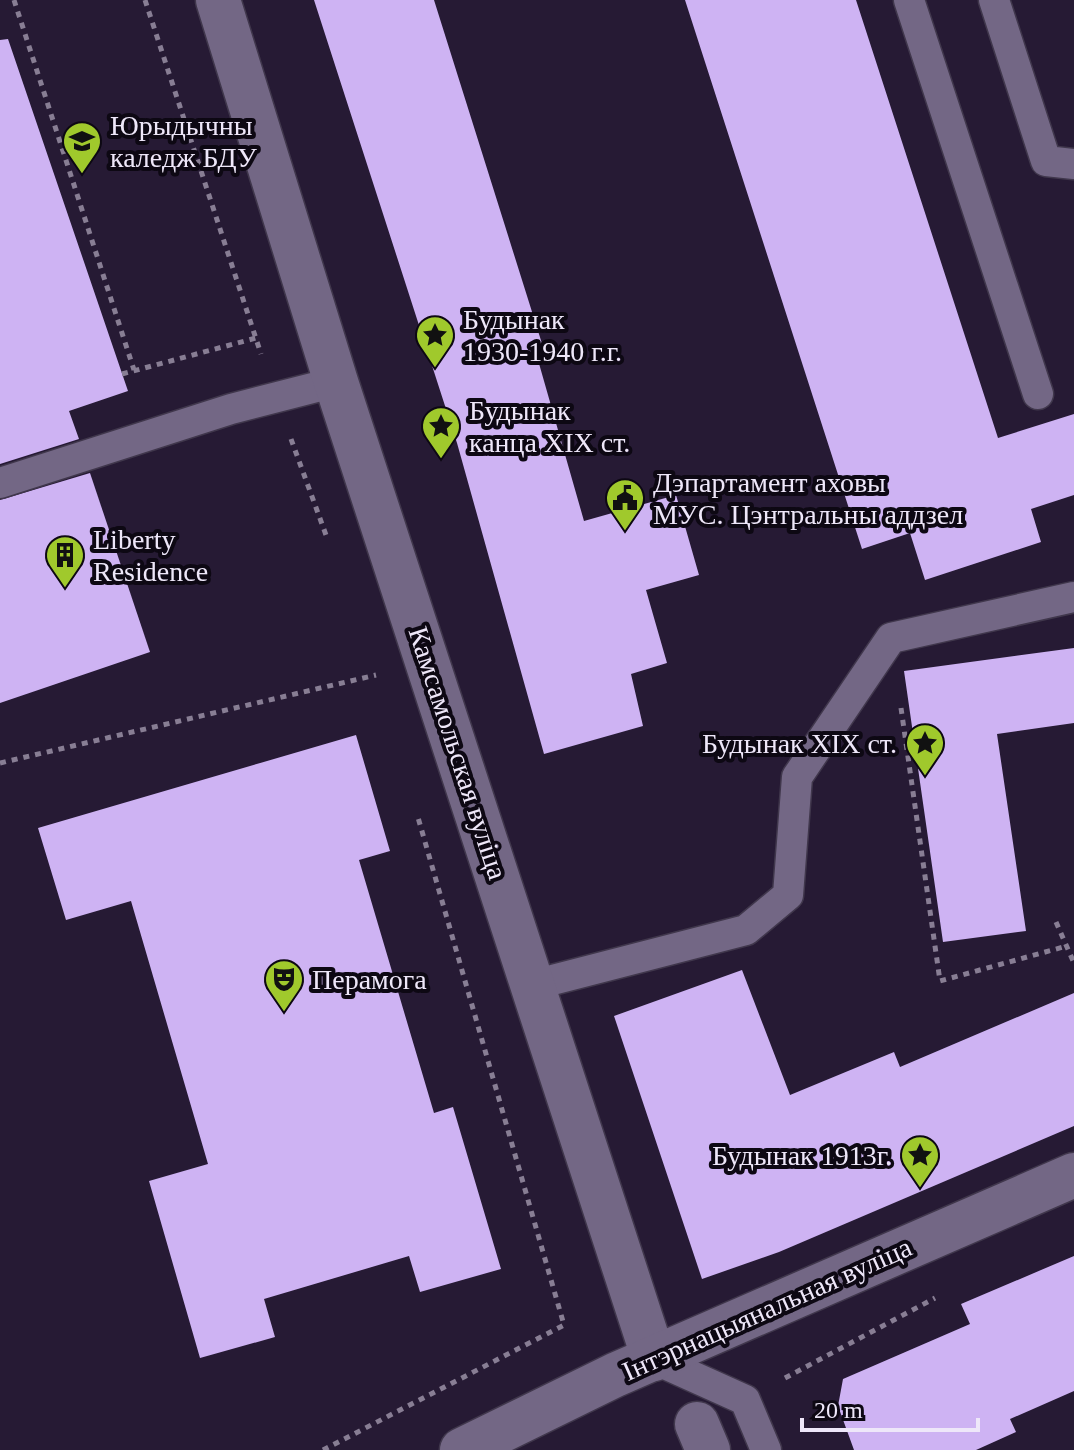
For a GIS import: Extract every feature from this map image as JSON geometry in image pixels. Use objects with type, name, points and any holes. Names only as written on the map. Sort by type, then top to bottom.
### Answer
[{"type":"main road","name":"Камсамольская вуліца","points":[[218,0],[336,382],[654,1359]]},
{"type":"main road","name":"Інтэрнацыянальная вуліца","points":[[462,1450],[654,1359],[1074,1175]]},
{"type":"lane","points":[[909,0],[1038,394]]},
{"type":"lane","points":[[994,0],[1046,161],[1074,164]]},
{"type":"lane","points":[[0,483],[276,397],[336,382]]},
{"type":"lane","points":[[533,985],[746,930],[788,895],[797,777],[891,638],[1074,597]]},
{"type":"lane","points":[[654,1359],[745,1400],[766,1450]]},
{"type":"path","points":[[14,0],[134,370]]},
{"type":"path","points":[[145,0],[256,338],[329,543]]},
{"type":"path","points":[[122,374],[256,338]]},
{"type":"path","points":[[891,638],[940,981],[1067,946]]},
{"type":"path","points":[[371,660],[381,690]]},
{"type":"path","points":[[0,763],[376,675]]},
{"type":"path","points":[[323,1450],[564,1325],[416,811]]},
{"type":"path","points":[[1056,922],[1074,963]]},
{"type":"path","points":[[785,1379],[937,1296]]},
{"type":"building","points":[[314,0],[434,0],[544,350],[536,353],[584,521],[676,495],[699,575],[646,590],[667,663],[631,674],[643,726],[544,754],[457,443]]},
{"type":"building","points":[[685,0],[856,0],[998,438],[1074,414],[1074,495],[1031,509],[1041,542],[925,580],[910,533],[862,549]]},
{"type":"building","points":[[8,39],[128,391],[69,411],[79,439],[0,464],[0,40]]},
{"type":"building","name":"Liberty Residence","points":[[90,473],[150,652],[0,703],[0,500]]},
{"type":"building","points":[[1074,648],[1074,723],[997,734],[1026,931],[943,942],[904,671]]},
{"type":"building","name":"Перамога","points":[[356,735],[390,851],[359,860],[434,1113],[453,1107],[501,1269],[420,1292],[409,1256],[264,1299],[275,1337],[200,1358],[149,1181],[208,1164],[131,901],[66,920],[38,828]]},
{"type":"building","points":[[742,970],[790,1095],[894,1052],[900,1067],[1074,993],[1074,1126],[779,1252],[702,1279],[614,1016]]},
{"type":"building","points":[[1074,1256],[1074,1391],[1010,1419],[1016,1432],[976,1450],[854,1450],[838,1406],[843,1379],[970,1324],[961,1304]]},
{"type":"place","name":"Юрыдычны каледж БДУ","points":[[82,175]]},
{"type":"place","name":"Будынак 1930-1940 г.г.","points":[[435,369]]},
{"type":"place","name":"Будынак канца ХІХ ст.","points":[[441,460]]},
{"type":"place","name":"Дэпартамент аховы МУС. Цэнтральны аддзел","points":[[625,532]]},
{"type":"place","name":"Liberty Residence","points":[[65,589]]},
{"type":"place","name":"Будынак XIX ст.","points":[[925,777]]},
{"type":"place","name":"Перамога","points":[[284,1013]]},
{"type":"place","name":"Будынак 1913г.","points":[[920,1189]]}]
